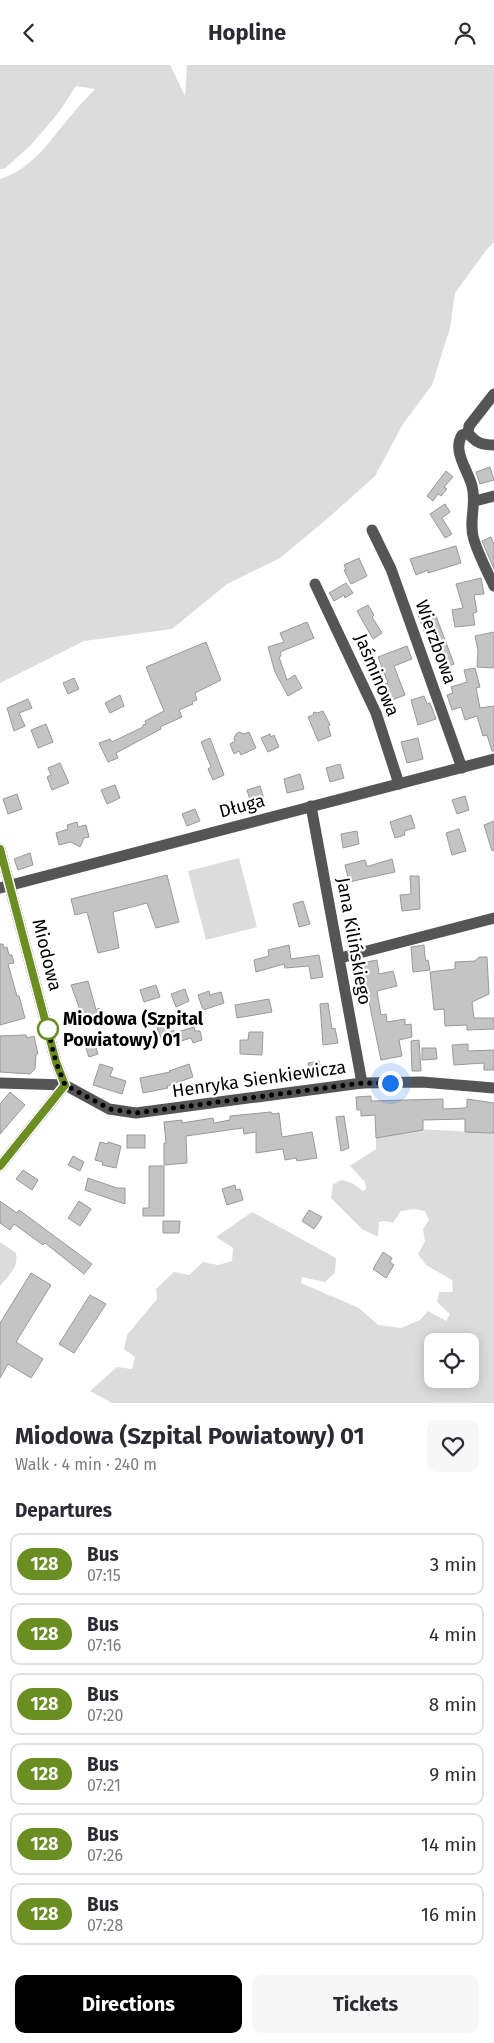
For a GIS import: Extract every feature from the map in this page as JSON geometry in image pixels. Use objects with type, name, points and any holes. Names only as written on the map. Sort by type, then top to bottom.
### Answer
[{"type":"street","points":[[494,394],[469,426],[468,433],[475,441],[484,445],[494,445]]},
{"type":"street","points":[[468,433],[462,435],[458,442],[458,451],[472,487],[475,501],[472,527],[474,539],[494,586]]},
{"type":"street","points":[[475,501],[494,496]]},
{"type":"street","name":"Wierzbowa","points":[[372,530],[391,569],[462,768]]},
{"type":"street","name":"Jaśminowa","points":[[315,584],[376,713],[399,784]]},
{"type":"street","name":"Długa","points":[[5,886],[494,759]]},
{"type":"street","name":"Jana Kilińskiego","points":[[311,806],[362,1083]]},
{"type":"street","name":"Miodowa","points":[[0,849],[5,886],[56,1062],[65,1085]]},
{"type":"street","points":[[340,958],[494,918]]},
{"type":"street","name":"Henryka Sienkiewicza","points":[[65,1085],[110,1109],[136,1113],[362,1083],[422,1082],[494,1088]]},
{"type":"street","points":[[0,1083],[65,1085]]},
{"type":"street","points":[[0,1166],[65,1085]]},
{"type":"shaded area","points":[[0,65],[170,65],[185,96],[187,65],[494,65],[494,242],[455,293],[450,328],[432,385],[403,424],[375,476],[327,519],[280,558],[227,584],[172,629],[84,641],[0,683],[0,179],[23,168],[33,160],[95,89],[76,86],[59,112],[31,145],[4,169],[0,169]]},
{"type":"shaded area","points":[[239,858],[257,927],[206,940],[188,871]]},
{"type":"shaded area","points":[[418,1129],[494,1133],[494,1403],[112,1403],[90,1391],[117,1367],[132,1369],[135,1357],[124,1349],[127,1335],[157,1299],[156,1289],[174,1272],[189,1275],[203,1262],[218,1265],[232,1261],[233,1248],[216,1237],[252,1212],[336,1258],[335,1273],[325,1282],[302,1277],[301,1283],[359,1308],[378,1325],[401,1328],[420,1320],[428,1311],[446,1321],[450,1314],[437,1302],[439,1292],[453,1292],[452,1280],[426,1265],[418,1254],[425,1241],[423,1229],[429,1220],[425,1211],[414,1209],[401,1211],[393,1223],[379,1222],[378,1237],[362,1229],[331,1198],[333,1184],[342,1180],[352,1183],[363,1191],[366,1189],[365,1182],[350,1166],[376,1149],[376,1138]]},
{"type":"shaded area","points":[[0,1242],[16,1253],[17,1258],[15,1267],[0,1286]]},
{"type":"building","points":[[490,467],[494,480],[480,484],[476,472]]},
{"type":"building","points":[[446,471],[453,477],[444,487],[447,489],[441,496],[438,494],[433,501],[427,496]]},
{"type":"building","points":[[445,504],[450,512],[442,518],[452,534],[445,538],[430,514]]},
{"type":"building","points":[[491,537],[494,544],[494,569],[482,541]]},
{"type":"building","points":[[456,546],[461,563],[428,573],[428,570],[416,575],[410,559]]},
{"type":"building","points":[[359,558],[367,576],[351,584],[344,570],[346,569],[344,565]]},
{"type":"building","points":[[481,578],[484,594],[474,595],[477,612],[473,613],[475,625],[455,627],[452,610],[463,608],[456,584]]},
{"type":"building","points":[[346,583],[353,593],[345,598],[344,595],[334,601],[329,593]]},
{"type":"building","points":[[368,605],[374,615],[372,617],[382,633],[373,639],[357,611]]},
{"type":"building","points":[[430,607],[433,615],[436,616],[454,664],[445,668],[435,645],[438,644],[432,628],[424,631],[417,612]]},
{"type":"building","points":[[307,622],[314,638],[280,652],[281,656],[279,657],[287,680],[295,675],[302,688],[288,696],[275,672],[268,647],[284,642],[280,633]]},
{"type":"building","points":[[494,632],[494,668],[477,667],[478,650],[475,636]]},
{"type":"building","points":[[206,642],[221,680],[195,693],[197,700],[192,702],[193,704],[179,710],[182,717],[160,727],[161,729],[116,753],[118,758],[108,762],[99,743],[110,739],[112,742],[143,727],[146,724],[145,721],[164,711],[146,667]]},
{"type":"building","points":[[407,646],[412,659],[394,666],[405,695],[384,703],[381,694],[388,692],[385,684],[388,683],[378,657]]},
{"type":"building","points":[[475,668],[480,687],[476,688],[480,708],[494,706],[494,751],[492,751],[487,735],[483,736],[477,716],[465,720],[461,707],[452,710],[447,695],[453,693],[451,687],[467,682],[464,670]]},
{"type":"building","points":[[74,678],[79,689],[68,694],[63,683]]},
{"type":"building","points":[[120,695],[124,706],[110,713],[105,703]]},
{"type":"building","points":[[424,696],[427,704],[430,703],[436,719],[418,725],[411,700]]},
{"type":"building","points":[[28,699],[32,708],[19,713],[25,726],[14,731],[7,708]]},
{"type":"building","points":[[323,711],[330,725],[328,726],[331,736],[318,741],[308,717],[313,715],[314,712]]},
{"type":"building","points":[[46,724],[53,742],[38,748],[31,730]]},
{"type":"building","points":[[239,732],[244,734],[249,732],[256,748],[241,755],[239,751],[234,754],[230,744],[235,741],[234,738]]},
{"type":"building","points":[[270,734],[271,737],[274,735],[279,747],[268,752],[261,738]]},
{"type":"building","points":[[210,738],[224,775],[213,780],[208,769],[211,767],[201,742]]},
{"type":"building","points":[[418,738],[423,759],[407,763],[401,742]]},
{"type":"building","points":[[60,763],[69,783],[52,790],[47,777],[51,775],[48,768]]},
{"type":"building","points":[[340,764],[344,778],[330,782],[326,768]]},
{"type":"building","points":[[300,774],[304,789],[287,793],[284,779]]},
{"type":"building","points":[[115,785],[120,798],[107,804],[101,790]]},
{"type":"building","points":[[260,786],[264,799],[251,803],[247,790]]},
{"type":"building","points":[[17,794],[22,809],[8,814],[3,799]]},
{"type":"building","points":[[465,796],[469,810],[457,814],[452,800]]},
{"type":"building","points":[[195,809],[200,821],[187,826],[182,814]]},
{"type":"building","points":[[411,815],[415,828],[404,831],[405,835],[395,838],[390,822]]},
{"type":"building","points":[[494,821],[494,850],[492,851],[484,825]]},
{"type":"building","points":[[77,822],[78,827],[86,825],[89,837],[84,838],[80,847],[71,842],[59,845],[56,833],[68,829],[67,825]]},
{"type":"building","points":[[459,829],[466,851],[452,855],[446,833]]},
{"type":"building","points":[[357,831],[359,844],[343,848],[341,834]]},
{"type":"building","points":[[30,853],[33,865],[18,870],[14,859]]},
{"type":"building","points":[[392,859],[395,872],[349,882],[345,865],[365,860],[367,866],[369,866]]},
{"type":"building","points":[[167,875],[179,922],[156,928],[147,903],[113,912],[119,948],[98,953],[87,912],[75,915],[71,899]]},
{"type":"building","points":[[410,876],[419,876],[420,909],[402,911],[400,895],[411,894]]},
{"type":"building","points":[[303,901],[310,924],[299,927],[293,904]]},
{"type":"building","points":[[0,944],[3,944],[4,948],[7,947],[9,955],[12,955],[14,963],[8,964],[25,1018],[0,1025]]},
{"type":"building","points":[[289,945],[291,959],[319,955],[323,977],[311,979],[309,966],[285,968],[284,964],[256,972],[254,960],[269,956],[268,950]]},
{"type":"building","points":[[424,945],[425,957],[426,961],[428,960],[430,970],[413,972],[411,947]]},
{"type":"building","points":[[479,957],[487,957],[489,994],[472,1002],[474,1018],[494,1018],[494,1029],[467,1030],[467,1025],[445,1026],[444,1009],[434,1010],[430,972],[455,969],[455,962],[475,961]]},
{"type":"building","points":[[377,960],[379,974],[393,971],[397,986],[377,991],[381,1015],[386,1014],[387,1022],[405,1019],[405,1025],[411,1024],[412,1037],[399,1040],[402,1056],[381,1060],[361,963]]},
{"type":"building","points":[[88,981],[96,1010],[99,1008],[103,1016],[83,1025],[76,1012],[80,1010],[71,985]]},
{"type":"building","points":[[156,985],[160,997],[144,1002],[140,990]]},
{"type":"building","points":[[185,989],[189,1001],[176,1007],[171,994]]},
{"type":"building","points":[[209,991],[210,995],[221,992],[224,1003],[203,1010],[198,995]]},
{"type":"building","points":[[269,999],[272,1012],[237,1018],[235,1005]]},
{"type":"building","points":[[328,1003],[332,1029],[335,1028],[338,1043],[323,1045],[320,1004]]},
{"type":"building","points":[[166,1022],[169,1032],[174,1030],[174,1033],[194,1027],[195,1031],[200,1031],[202,1040],[193,1043],[191,1038],[164,1046],[156,1025]]},
{"type":"building","points":[[249,1032],[263,1032],[262,1055],[240,1054],[240,1040],[248,1040]]},
{"type":"building","points":[[26,1035],[27,1038],[34,1036],[38,1054],[36,1054],[35,1069],[30,1074],[0,1072],[0,1036]]},
{"type":"building","points":[[92,1037],[98,1054],[89,1057],[83,1040]]},
{"type":"building","points":[[419,1040],[421,1071],[412,1071],[411,1041]]},
{"type":"building","points":[[468,1044],[468,1051],[494,1050],[494,1070],[484,1070],[484,1063],[454,1065],[452,1045]]},
{"type":"building","points":[[422,1048],[436,1048],[437,1059],[422,1060]]},
{"type":"building","points":[[319,1061],[321,1071],[310,1073],[308,1063]]},
{"type":"building","points":[[100,1064],[113,1068],[110,1076],[126,1081],[122,1094],[93,1085]]},
{"type":"building","points":[[189,1064],[193,1077],[167,1086],[168,1088],[143,1093],[140,1078],[170,1072]]},
{"type":"building","points":[[10,1092],[25,1105],[0,1134],[0,1104]]},
{"type":"building","points":[[371,1096],[371,1101],[443,1099],[443,1109],[467,1107],[467,1099],[494,1103],[494,1133],[465,1132],[465,1119],[423,1120],[423,1130],[376,1138],[375,1115],[361,1116],[361,1110],[357,1110],[356,1097]]},
{"type":"building","points":[[271,1112],[272,1114],[279,1113],[282,1137],[312,1132],[317,1158],[297,1161],[296,1158],[285,1160],[283,1149],[256,1153],[256,1132],[244,1134],[243,1128],[186,1136],[187,1163],[164,1165],[164,1143],[166,1143],[164,1122],[182,1120],[182,1123],[213,1118],[214,1123],[230,1120],[230,1116]]},
{"type":"building","points":[[344,1116],[349,1148],[341,1151],[336,1117]]},
{"type":"building","points":[[127,1135],[145,1135],[145,1148],[127,1148]]},
{"type":"building","points":[[100,1142],[121,1146],[116,1168],[102,1165],[103,1162],[95,1160]]},
{"type":"building","points":[[73,1156],[84,1162],[80,1171],[68,1165]]},
{"type":"building","points":[[149,1166],[164,1166],[164,1216],[143,1216],[143,1208],[149,1208]]},
{"type":"building","points":[[23,1170],[38,1180],[32,1190],[16,1179]]},
{"type":"building","points":[[88,1178],[117,1188],[125,1188],[125,1204],[85,1190]]},
{"type":"building","points":[[235,1185],[236,1190],[240,1189],[243,1200],[227,1205],[222,1189]]},
{"type":"building","points":[[0,1201],[17,1213],[19,1210],[92,1264],[84,1274],[45,1243],[43,1245],[14,1224],[10,1230],[0,1223]]},
{"type":"building","points":[[79,1201],[91,1209],[80,1226],[68,1218]]},
{"type":"building","points":[[309,1210],[322,1217],[314,1229],[302,1221]]},
{"type":"building","points":[[163,1221],[180,1221],[179,1233],[163,1233]]},
{"type":"building","points":[[383,1252],[392,1258],[390,1262],[394,1265],[386,1278],[373,1269]]},
{"type":"building","points":[[31,1273],[51,1285],[16,1342],[43,1359],[31,1378],[8,1364],[0,1378],[0,1323]]},
{"type":"building","points":[[90,1295],[106,1304],[74,1353],[59,1344]]},
{"type":"bus line","name":"128","points":[[0,849],[56,1062],[65,1085],[0,1166]]},
{"type":"place","name":"Miodowa (Szpital Powiatowy) 01","points":[[48,1029]]},
{"type":"route","points":[[48,1029],[47,1026],[56,1062],[65,1085],[110,1109],[136,1113],[362,1083],[390,1083]]}]
